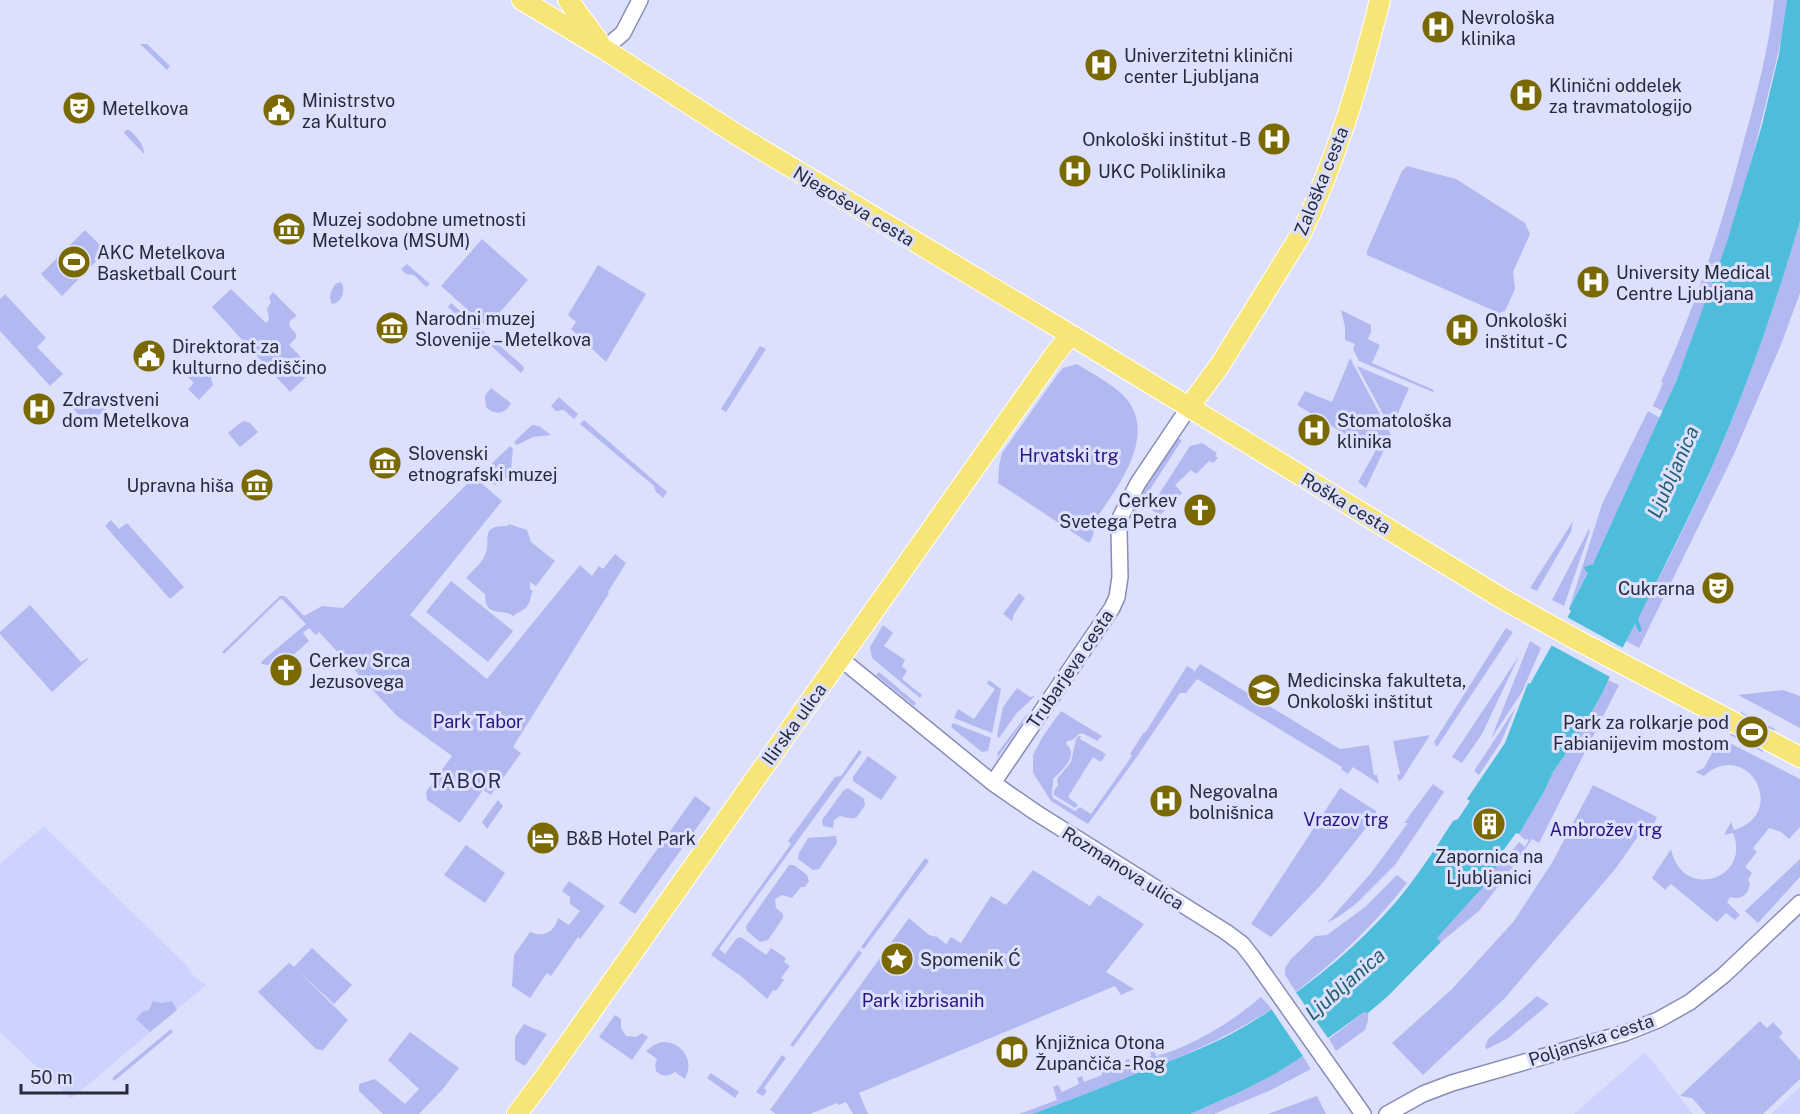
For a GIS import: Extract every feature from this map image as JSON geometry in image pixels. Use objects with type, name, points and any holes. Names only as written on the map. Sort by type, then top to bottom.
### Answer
[{"type":"main road","points":[[567,0],[604,49]]},
{"type":"main road","name":"Zaloška cesta","points":[[1189,407],[1220,365],[1308,220],[1344,127],[1380,0]]},
{"type":"main road","name":"Njegoševa cesta","points":[[530,1],[739,136],[1189,407]]},
{"type":"main road","name":"Ilirska ulica","points":[[517,1114],[1055,354],[1071,335]]},
{"type":"main road","name":"Roška cesta","points":[[1189,407],[1503,599],[1792,753]]},
{"type":"street","points":[[604,49],[623,33],[640,0]]},
{"type":"street","name":"Trubarjeva cesta","points":[[993,783],[1109,614],[1117,597],[1120,577],[1121,516],[1127,502],[1189,407]]},
{"type":"street","name":"Rozmanova ulica","points":[[841,659],[993,783],[1065,832],[1233,937],[1248,951],[1363,1114]]},
{"type":"street","name":"Poljanska cesta","points":[[1387,1114],[1409,1100],[1444,1085],[1624,1033],[1658,1020],[1690,1002],[1720,979],[1800,903]]},
{"type":"shaded area","points":[[44,826],[188,967],[192,974],[206,985],[71,1099],[0,1032],[0,864]]},
{"type":"shaded area","points":[[1645,1052],[1693,1114],[1574,1114],[1631,1064]]},
{"type":"shaded area","points":[[1800,1087],[1800,1114],[1771,1114]]},
{"type":"green space","points":[[1774,0],[1787,0],[1786,13],[1756,142],[1722,259],[1663,411],[1653,406],[1697,294],[1726,205],[1762,72]]},
{"type":"green space","points":[[140,44],[147,44],[170,66],[167,70]]},
{"type":"green space","points":[[126,130],[132,132],[140,141],[144,154],[124,133]]},
{"type":"green space","points":[[1407,166],[1456,179],[1525,223],[1530,234],[1513,272],[1515,289],[1505,311],[1499,313],[1367,255],[1402,171]]},
{"type":"green space","points":[[1800,221],[1800,293],[1782,342],[1734,454],[1639,648],[1626,641],[1693,510],[1726,435],[1760,344]]},
{"type":"green space","name":"AKC Metelkova Basketball Court","points":[[85,230],[106,251],[62,296],[41,274]]},
{"type":"green space","points":[[482,239],[528,280],[487,327],[441,286]]},
{"type":"green space","points":[[407,264],[430,284],[426,287],[414,275],[406,274],[401,269]]},
{"type":"green space","points":[[598,265],[646,294],[606,362],[571,329],[576,322],[568,315]]},
{"type":"green space","points":[[341,282],[343,289],[341,298],[332,304],[331,292],[335,284]]},
{"type":"green space","points":[[231,289],[266,323],[269,319],[267,309],[271,302],[269,297],[273,292],[297,316],[289,323],[296,338],[289,345],[314,370],[290,392],[212,307]]},
{"type":"green space","points":[[5,294],[46,338],[37,347],[63,374],[50,386],[0,331],[0,299]]},
{"type":"green space","points":[[451,303],[523,366],[521,373],[448,307]]},
{"type":"green space","points":[[1341,310],[1371,325],[1368,339],[1380,345],[1372,363],[1434,390],[1433,392],[1359,361],[1353,349],[1355,344],[1345,340]]},
{"type":"green space","points":[[760,346],[766,349],[726,412],[721,409]]},
{"type":"green space","points":[[1350,358],[1391,435],[1366,488],[1358,482],[1375,452],[1297,405],[1305,391],[1332,402]]},
{"type":"green space","points":[[199,364],[211,377],[213,385],[199,400],[188,389],[194,383],[187,376]]},
{"type":"green space","name":"Hrvatski trg","points":[[1077,364],[1107,382],[1123,395],[1134,410],[1138,427],[1131,461],[1123,478],[1093,523],[1094,533],[1089,543],[998,483],[1002,453],[1057,375],[1063,368]]},
{"type":"green space","points":[[1357,366],[1409,388],[1393,425],[1388,423]]},
{"type":"green space","points":[[491,388],[511,403],[506,410],[496,413],[486,407],[485,396]]},
{"type":"green space","points":[[559,397],[578,414],[574,419],[564,410],[556,411],[551,406]]},
{"type":"green space","points":[[101,399],[108,407],[87,425],[66,400]]},
{"type":"green space","points":[[1648,411],[1660,418],[1593,564],[1585,567],[1588,571],[1569,609],[1602,504]]},
{"type":"green space","points":[[584,420],[667,492],[663,498],[656,492],[654,486],[580,424]]},
{"type":"green space","points":[[244,421],[250,423],[258,432],[240,447],[228,433]]},
{"type":"green space","points":[[532,425],[539,426],[551,435],[533,437],[517,445],[514,442]]},
{"type":"green space","points":[[1176,438],[1182,440],[1134,514],[1131,513],[1136,499]]},
{"type":"green space","points":[[1202,443],[1217,453],[1215,456],[1218,458],[1213,463],[1209,461],[1196,474],[1191,470],[1175,485],[1182,493],[1159,516],[1150,508],[1190,446]]},
{"type":"green space","points":[[510,446],[513,449],[511,470],[513,481],[511,483],[503,476],[495,485],[481,474]]},
{"type":"green space","name":"Park Tabor","points":[[474,477],[502,501],[410,615],[487,679],[580,565],[592,576],[599,566],[603,569],[615,554],[626,563],[513,747],[521,753],[491,795],[483,790],[460,823],[427,800],[426,792],[452,756],[397,716],[319,632],[316,635],[309,628],[303,633],[309,641],[288,660],[280,653],[268,665],[261,664],[306,624],[283,600],[280,599],[224,654],[222,652],[280,596],[285,596],[304,616],[322,606],[343,608]]},
{"type":"green space","points":[[111,520],[119,529],[127,523],[184,587],[170,599],[105,526]]},
{"type":"green space","points":[[1573,521],[1571,532],[1537,591],[1530,588]]},
{"type":"green space","points":[[509,524],[527,530],[531,542],[555,561],[536,586],[530,582],[530,589],[533,591],[529,603],[525,609],[513,616],[491,610],[486,602],[485,594],[466,578],[485,555],[489,531],[492,528]]},
{"type":"green space","points":[[1589,529],[1590,531],[1564,606],[1552,600]]},
{"type":"green space","points":[[451,581],[513,631],[488,662],[426,612]]},
{"type":"green space","points":[[1019,593],[1025,598],[1012,621],[1003,614]]},
{"type":"green space","points":[[30,605],[81,662],[88,659],[52,692],[0,634]]},
{"type":"green space","points":[[883,625],[893,633],[884,646],[905,660],[902,666],[907,671],[902,679],[922,695],[920,698],[872,658],[870,647]]},
{"type":"green space","points":[[1506,628],[1513,632],[1437,747],[1434,742]]},
{"type":"green space","points":[[1530,641],[1541,648],[1522,692],[1491,739]]},
{"type":"green space","points":[[1519,656],[1482,734],[1462,763],[1452,757]]},
{"type":"green space","points":[[1200,664],[1340,749],[1369,745],[1374,775],[1377,775],[1379,784],[1353,767],[1348,774],[1341,769],[1342,767],[1197,679],[1186,693],[1180,693],[1088,824],[1051,801],[1033,773],[1033,755],[1061,711],[1102,736],[1097,741],[1081,733],[1067,741],[1070,757],[1065,767],[1053,779],[1053,798],[1075,811],[1080,807],[1091,814],[1132,756],[1130,754],[1187,666],[1194,670],[1193,673]]},
{"type":"green space","points":[[879,672],[916,703],[914,706],[876,675]]},
{"type":"green space","points":[[989,680],[1001,689],[992,733],[954,718],[958,709],[974,719],[995,689],[987,684]]},
{"type":"green space","points":[[1608,680],[1619,685],[1539,843],[1532,839],[1479,911],[1441,942],[1436,939],[1483,887],[1504,855],[1508,856],[1519,842],[1525,847],[1529,840],[1525,840],[1519,834],[1553,772],[1574,742],[1602,694]]},
{"type":"green space","points":[[1017,688],[1030,697],[1035,696],[1016,714],[999,738],[997,736],[1003,707]]},
{"type":"green space","points":[[1783,690],[1800,696],[1800,728],[1738,695]]},
{"type":"green space","points":[[1516,707],[1501,742],[1479,775],[1474,771]]},
{"type":"green space","name":"Park za rolkarje pod Fabianijevim mostom","points":[[1741,712],[1775,729],[1763,752],[1730,735]]},
{"type":"green space","points":[[1029,714],[997,758],[998,752]]},
{"type":"green space","points":[[953,723],[991,738],[988,751],[982,752],[951,727]]},
{"type":"green space","points":[[1430,735],[1399,781],[1397,775],[1400,774],[1393,741]]},
{"type":"green space","points":[[1081,736],[1080,739],[1106,754],[1101,762],[1093,757],[1068,797],[1078,805],[1075,808],[1054,795],[1054,791],[1058,785],[1057,779],[1071,762],[1076,739]]},
{"type":"green space","points":[[1720,738],[1800,779],[1800,827],[1789,839],[1781,832],[1769,828],[1753,848],[1757,852],[1745,867],[1752,873],[1748,880],[1750,883],[1748,890],[1744,896],[1730,897],[1727,902],[1740,915],[1735,920],[1726,913],[1717,922],[1671,884],[1665,890],[1652,878],[1671,849],[1678,865],[1688,875],[1700,879],[1713,878],[1725,872],[1733,862],[1736,849],[1733,833],[1724,835],[1731,822],[1734,830],[1751,821],[1759,809],[1760,795],[1756,782],[1747,771],[1735,766],[1720,766],[1704,776],[1695,772],[1704,768]]},
{"type":"green space","points":[[859,750],[862,752],[719,949],[725,954],[736,939],[741,937],[766,955],[771,948],[786,958],[784,962],[790,966],[781,978],[784,980],[767,999],[742,977],[711,955],[791,844],[788,841],[835,777],[841,776]]},
{"type":"green space","points":[[868,756],[897,777],[881,800],[853,781],[853,777]]},
{"type":"green space","points":[[1433,784],[1444,792],[1395,865],[1357,903],[1327,923],[1371,873]]},
{"type":"green space","name":"Ambrožev trg","points":[[1593,785],[1657,817],[1647,840],[1639,835],[1616,868],[1504,999],[1423,1075],[1392,1043],[1452,989],[1514,921],[1553,861]]},
{"type":"green space","points":[[848,788],[864,799],[865,805],[855,818],[840,816],[834,820],[833,828],[823,826],[822,820],[843,791]]},
{"type":"green space","name":"Vrazov trg","points":[[1340,788],[1376,811],[1377,814],[1320,886],[1271,937],[1251,924]]},
{"type":"green space","points":[[695,796],[711,808],[635,914],[619,903]]},
{"type":"green space","points":[[498,800],[503,806],[487,829],[482,822]]},
{"type":"green space","points":[[836,836],[837,843],[819,869],[813,870],[798,859],[808,838]]},
{"type":"green space","points":[[466,845],[505,873],[485,903],[444,875]]},
{"type":"green space","points":[[925,858],[929,861],[864,949],[861,947]]},
{"type":"green space","points":[[1800,859],[1800,877],[1758,923],[1745,911]]},
{"type":"green space","points":[[789,865],[794,865],[807,875],[809,881],[792,898],[782,895],[775,899],[776,908],[783,914],[783,918],[768,940],[760,942],[747,931],[746,926]]},
{"type":"green space","name":"Park izbrisanih","points":[[1033,870],[1090,906],[1098,895],[1144,924],[1106,972],[1134,989],[1121,995],[1115,986],[859,1093],[868,1114],[853,1114],[846,1102],[838,1105],[837,1103],[810,1114],[776,1114],[770,1110],[909,918],[929,935],[937,937],[946,944],[951,937],[961,943],[991,896],[1006,905]]},
{"type":"green space","points":[[1397,875],[1407,883],[1395,898],[1355,941],[1296,992],[1285,975],[1285,968],[1291,959],[1315,936],[1327,935],[1365,907]]},
{"type":"green space","points":[[569,881],[605,906],[580,939],[578,937],[551,976],[547,973],[530,998],[512,986],[514,955],[530,932],[548,933],[558,918],[569,925],[580,911],[570,904],[570,897],[562,891]]},
{"type":"green space","points":[[312,948],[352,985],[334,1004],[296,969],[348,1020],[323,1050],[316,1049],[258,992],[289,963],[294,967]]},
{"type":"green space","points":[[859,950],[862,953],[793,1047],[790,1045]]},
{"type":"green space","points":[[1537,996],[1549,1004],[1507,1039],[1487,1049],[1485,1047],[1488,1039]]},
{"type":"green space","points":[[1261,997],[1272,1009],[1215,1041],[1155,1068],[1032,1114],[1019,1114],[1057,1100],[1053,1087],[1058,1085],[1062,1092],[1079,1084],[1077,1078],[1082,1076],[1084,1082],[1102,1075],[1100,1067],[1104,1065],[1108,1072],[1127,1065],[1125,1060],[1129,1059],[1131,1064],[1151,1056],[1150,1051],[1153,1049],[1156,1056],[1198,1040],[1225,1024]]},
{"type":"green space","points":[[153,1001],[162,1003],[172,1001],[177,1010],[150,1032],[136,1019],[142,1012],[149,1010]]},
{"type":"green space","points":[[1364,1012],[1368,1013],[1365,1030],[1336,1051],[1329,1039]]},
{"type":"green space","points":[[615,1015],[621,1019],[621,1028],[626,1036],[636,1037],[642,1033],[648,1037],[632,1060],[599,1037]]},
{"type":"green space","points":[[1760,1021],[1767,1028],[1773,1022],[1783,1033],[1779,1037],[1800,1060],[1800,1079],[1763,1114],[1706,1114],[1692,1098],[1680,1096]]},
{"type":"green space","points":[[524,1024],[547,1034],[525,1066],[515,1060],[515,1037]]},
{"type":"green space","points":[[171,1029],[173,1032],[114,1081],[112,1078]]},
{"type":"green space","points":[[410,1032],[459,1068],[419,1114],[383,1114],[359,1091],[359,1084],[375,1079],[405,1104],[419,1089],[388,1060]]},
{"type":"green space","points":[[661,1042],[675,1045],[685,1053],[688,1072],[685,1079],[675,1072],[665,1076],[656,1071],[657,1059],[646,1051]]},
{"type":"green space","points":[[782,1055],[786,1058],[764,1088],[767,1091],[763,1096],[756,1092]]},
{"type":"green space","points":[[1303,1056],[1311,1069],[1271,1090],[1214,1114],[1190,1114],[1242,1091]]},
{"type":"green space","points":[[711,1073],[739,1092],[735,1098],[707,1078]]},
{"type":"green space","points":[[1317,1096],[1326,1114],[1268,1114]]},
{"type":"water","name":"Ljubljanica","points":[[1787,0],[1800,0],[1800,221],[1781,283],[1725,437],[1638,619],[1642,631],[1639,632],[1635,624],[1602,694],[1574,742],[1553,772],[1519,834],[1516,833],[1503,851],[1504,855],[1483,887],[1437,938],[1441,942],[1388,996],[1368,1013],[1364,1012],[1278,1072],[1190,1114],[1032,1114],[1212,1043],[1236,1032],[1287,999],[1326,970],[1379,921],[1411,883],[1453,821],[1458,819],[1470,801],[1467,799],[1505,743],[1528,683],[1530,684],[1571,611],[1569,609],[1588,572],[1584,567],[1593,564],[1677,379],[1726,245],[1762,125],[1779,54]]},
{"type":"pier","points":[[1565,616],[1625,649],[1612,678],[1549,644]]},
{"type":"pier","points":[[1295,991],[1330,1041],[1305,1059],[1270,1007]]},
{"type":"place","name":"Nevrološka klinika","points":[[1438,27]]},
{"type":"place","name":"Univerzitetni klinični center Ljubljana","points":[[1101,65]]},
{"type":"place","name":"Klinični oddelek za travmatologijo","points":[[1526,95]]},
{"type":"place","name":"Metelkova","points":[[79,108]]},
{"type":"place","name":"Ministrstvo za Kulturo","points":[[279,110]]},
{"type":"place","name":"Onkološki inštitut - B","points":[[1274,139]]},
{"type":"place","name":"UKC Poliklinika","points":[[1075,171]]},
{"type":"place","name":"Muzej sodobne umetnosti Metelkova (MSUM)","points":[[289,229]]},
{"type":"place","name":"AKC Metelkova Basketball Court","points":[[74,262]]},
{"type":"place","name":"University Medical Centre Ljubljana","points":[[1593,282]]},
{"type":"place","name":"Narodni muzej Slovenije – Metelkova","points":[[392,328]]},
{"type":"place","name":"Onkološki inštitut - C","points":[[1462,330]]},
{"type":"place","name":"Direktorat za kulturno dediščino","points":[[149,356]]},
{"type":"place","name":"Zdravstveni dom Metelkova","points":[[39,409]]},
{"type":"place","name":"Stomatološka klinika","points":[[1314,430]]},
{"type":"place","name":"Slovenski etnografski muzej","points":[[385,463]]},
{"type":"place","name":"Upravna hiša","points":[[257,485]]},
{"type":"place","name":"Cerkev Svetega Petra","points":[[1200,510]]},
{"type":"place","name":"Cukrarna","points":[[1718,588]]},
{"type":"place","name":"Cerkev Srca Jezusovega","points":[[286,670]]},
{"type":"place","name":"Medicinska fakulteta, Onkološki inštitut","points":[[1264,690]]},
{"type":"place","name":"Park za rolkarje pod Fabianijevim mostom","points":[[1752,732]]},
{"type":"place","name":"Negovalna bolnišnica","points":[[1166,801]]},
{"type":"place","name":"Zapornica na Ljubljanici","points":[[1489,824]]},
{"type":"place","name":"B&B Hotel Park","points":[[543,838]]},
{"type":"place","name":"Spomenik Ć","points":[[897,959]]},
{"type":"place","name":"Knjižnica Otona Župančiča - Rog","points":[[1012,1052]]},
{"type":"district","name":"TABOR","points":[[466,781]]}]
